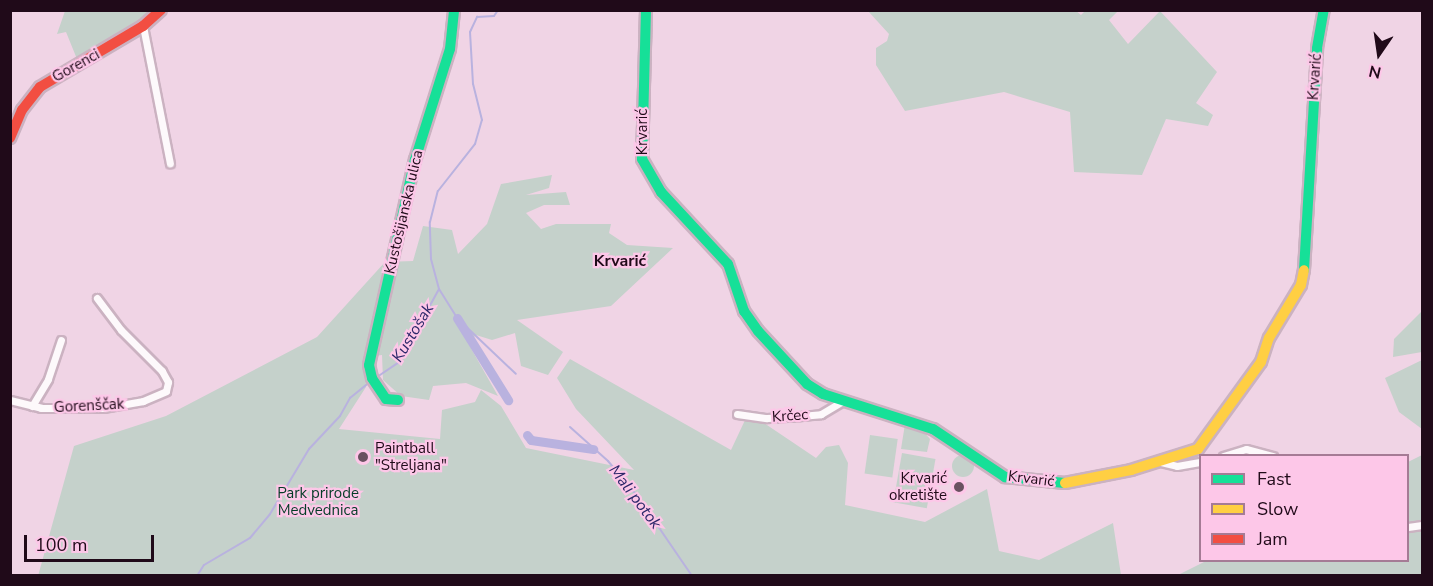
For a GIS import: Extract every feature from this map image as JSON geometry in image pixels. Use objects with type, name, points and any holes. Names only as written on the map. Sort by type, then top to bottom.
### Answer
[{"type":"street","name":"Gorenci","points":[[10,138],[22,110],[40,87],[143,26],[161,10]]},
{"type":"street","name":"Kustošijanska ulica","points":[[398,400],[386,399],[372,378],[369,364],[415,160],[450,49],[454,10]]},
{"type":"street","name":"Krvarić","points":[[646,10],[641,146],[648,172],[728,264],[744,311],[758,331],[807,384],[841,402],[933,429],[1005,477],[1066,483],[1161,462],[1198,449],[1247,387],[1301,285],[1306,263],[1317,48],[1324,10]]},
{"type":"street","points":[[143,26],[170,164]]},
{"type":"street","name":"Gorenščak","points":[[10,400],[32,406],[113,407],[166,391],[168,382],[162,371],[121,330],[97,298]]},
{"type":"street","name":"Gorenščak","points":[[32,406],[48,379],[61,340]]},
{"type":"street","name":"Krčec","points":[[737,414],[767,418],[821,414],[841,402]]},
{"type":"street","points":[[1229,454],[1245,449],[1265,454]]},
{"type":"street","points":[[1161,462],[1177,466],[1199,462]]},
{"type":"green space","points":[[1075,10],[1081,15],[1085,11],[1118,11],[1109,20],[1128,44],[1160,11],[1217,72],[1196,103],[1213,115],[1208,126],[1166,119],[1142,175],[1074,172],[1070,112],[1004,92],[905,111],[876,65],[876,48],[887,41],[889,34],[868,11]]},
{"type":"green space","points":[[65,11],[154,11],[154,14],[77,59],[66,32],[57,34]]},
{"type":"green space","name":"Park prirode Medvednica","points":[[552,175],[549,188],[526,195],[566,192],[570,205],[544,205],[526,213],[541,229],[556,224],[611,224],[609,233],[627,245],[673,248],[611,306],[517,320],[563,352],[548,375],[521,366],[515,333],[492,340],[476,335],[468,343],[498,396],[466,383],[433,386],[429,400],[401,396],[383,380],[382,355],[365,357],[366,387],[339,429],[440,439],[442,410],[475,402],[481,390],[501,406],[526,448],[634,470],[576,409],[557,378],[570,359],[731,450],[746,418],[764,423],[816,458],[826,447],[839,445],[848,463],[845,505],[925,522],[987,489],[999,551],[1039,560],[1113,523],[1121,575],[38,576],[74,446],[166,416],[317,337],[385,262],[413,261],[423,226],[452,230],[458,254],[487,224],[501,184]]},
{"type":"green space","points":[[1422,311],[1422,352],[1393,357],[1394,339]]},
{"type":"green space","points":[[1422,360],[1422,429],[1399,412],[1385,378]]},
{"type":"green space","points":[[905,424],[923,431],[930,439],[927,452],[901,449]]},
{"type":"green space","points":[[870,435],[898,439],[892,478],[865,474]]},
{"type":"green space","points":[[902,453],[935,459],[927,508],[893,502]]},
{"type":"green space","points":[[959,455],[967,455],[974,462],[974,470],[967,477],[959,477],[952,470],[952,462]]},
{"type":"green space","points":[[1422,455],[1422,575],[1176,576],[1204,562],[1409,562],[1409,462]]},
{"type":"waterway","name":"Kustošak","points":[[377,377],[399,362],[439,289],[431,259],[430,222],[438,191],[475,144],[482,120],[473,84],[470,32],[477,17],[494,16],[498,10]]},
{"type":"waterway","name":"Mali potok","points":[[439,289],[457,318],[516,374]]},
{"type":"waterway","points":[[457,318],[508,400]]},
{"type":"waterway","name":"Kustošak","points":[[197,576],[204,565],[250,538],[270,514],[309,449],[340,416],[350,398],[370,382]]},
{"type":"waterway","name":"Mali potok","points":[[570,427],[608,461],[638,497],[692,576]]},
{"type":"waterway","points":[[527,435],[531,440],[593,449]]},
{"type":"traffic: fast","points":[[398,400],[386,399],[372,378],[369,365],[415,160],[450,49],[454,10]]},
{"type":"traffic: fast","points":[[646,10],[642,159],[661,192],[728,264],[744,311],[758,331],[807,384],[823,394],[933,429],[1005,477],[1065,483]]},
{"type":"traffic: fast","points":[[1304,270],[1317,48],[1324,10]]},
{"type":"traffic: slow","points":[[1065,483],[1131,470],[1198,449],[1261,362],[1269,338],[1301,285],[1304,270]]},
{"type":"traffic: jam","points":[[10,138],[22,110],[40,87],[143,26],[161,10]]},
{"type":"place","name":"Paintball \"Streljana\"","points":[[363,457]]},
{"type":"place","name":"Krvarić okretište","points":[[959,487]]},
{"type":"district","name":"Krvarić","points":[[620,261]]}]
